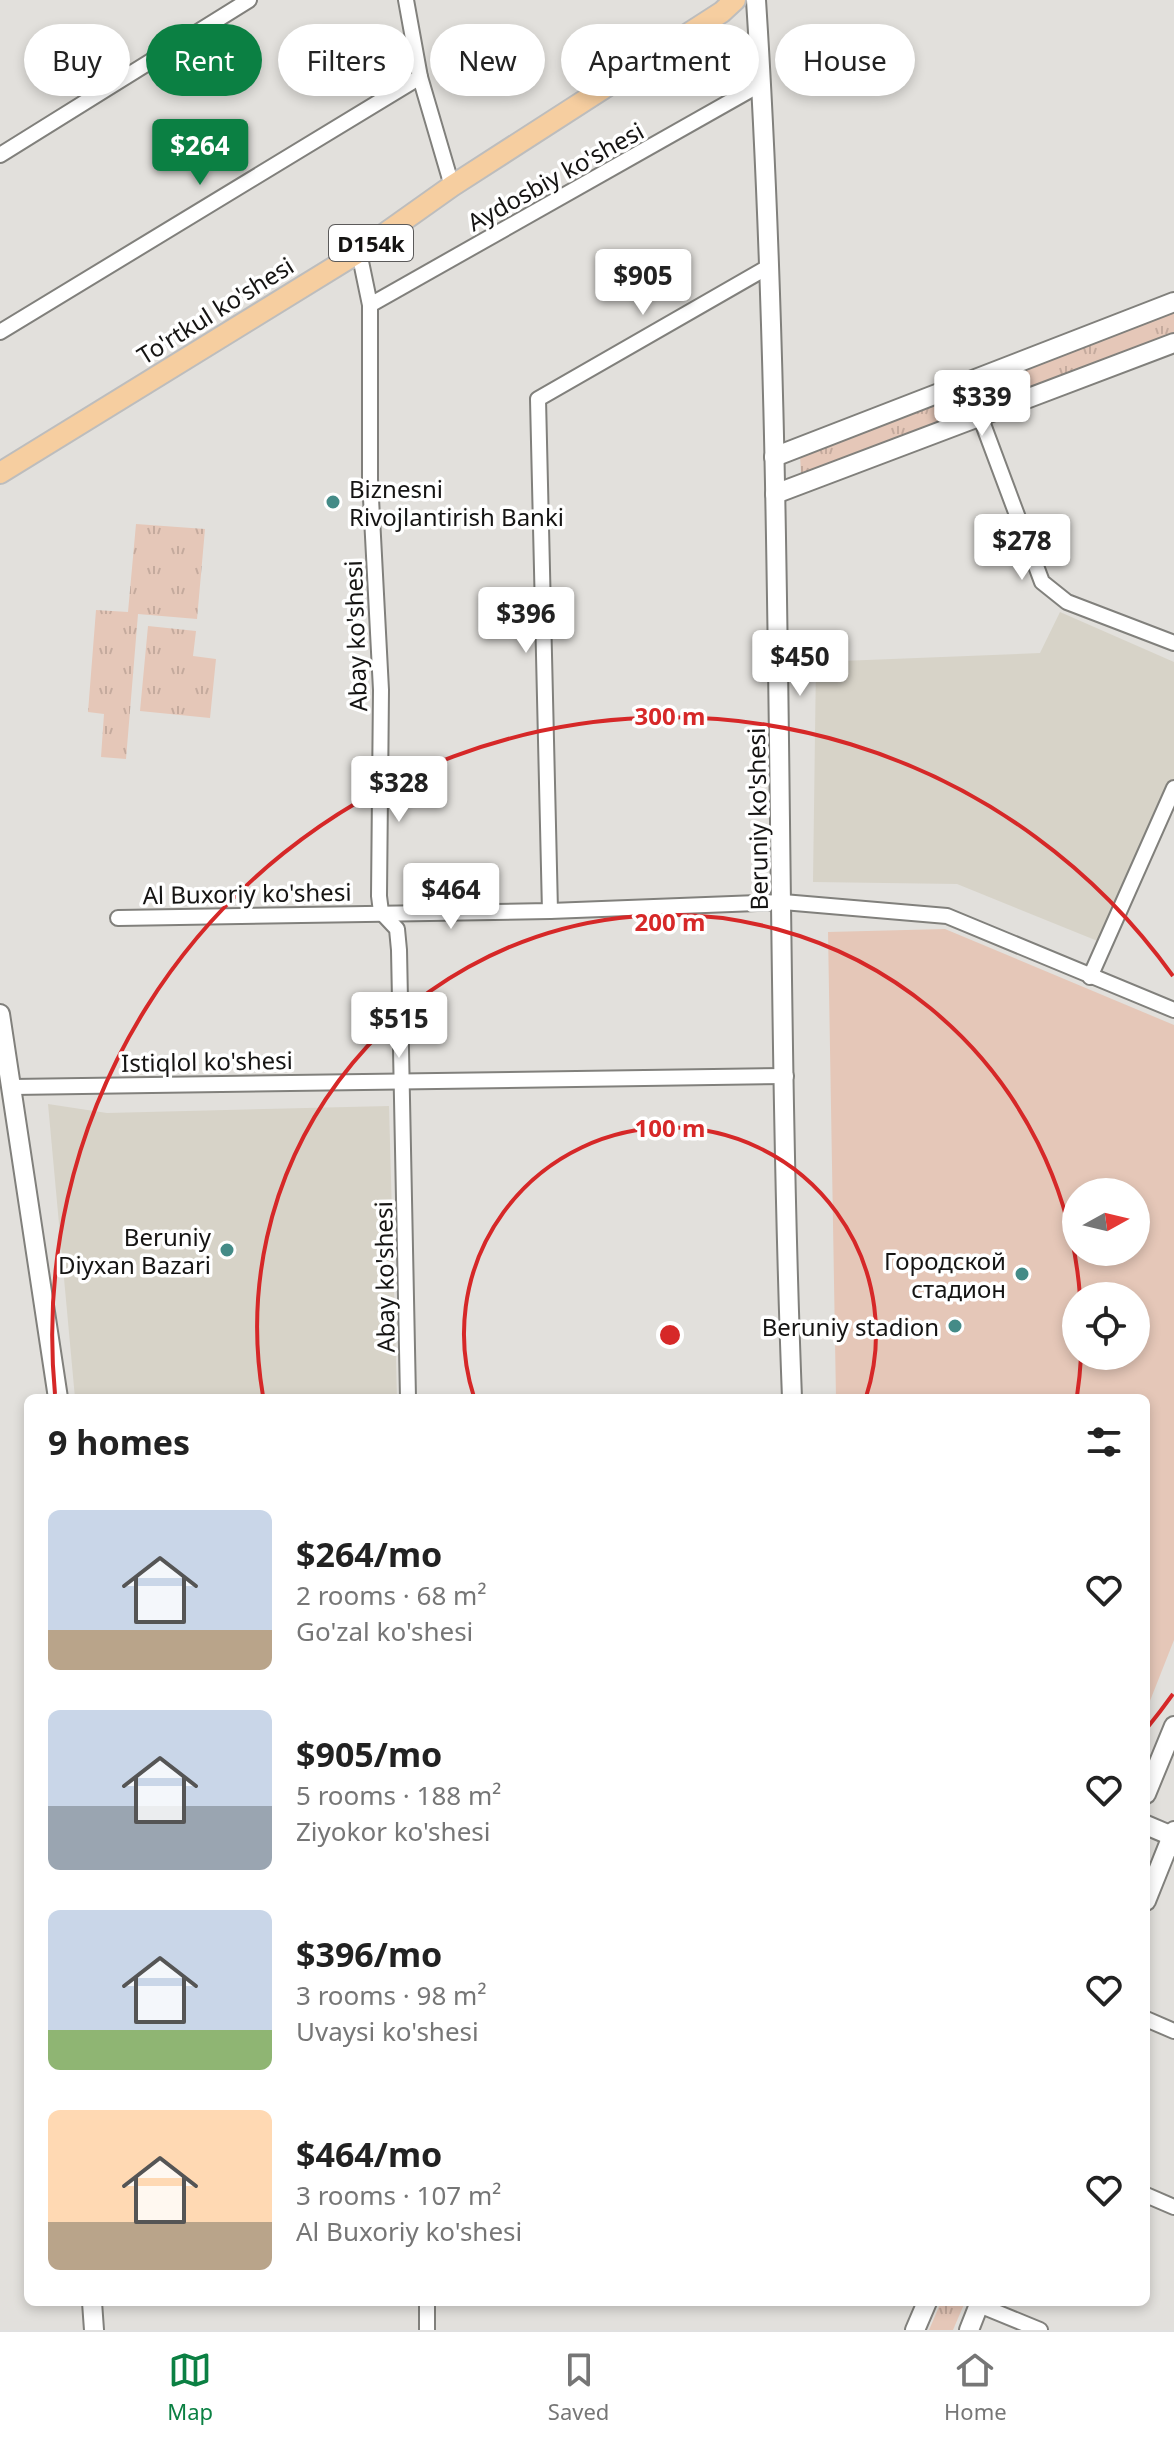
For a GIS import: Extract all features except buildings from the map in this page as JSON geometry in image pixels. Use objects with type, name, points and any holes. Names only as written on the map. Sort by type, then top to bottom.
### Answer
[{"type":"main road","name":"To'rtkul ko'shesi","points":[[0,473],[359,252],[452,186],[722,12],[735,0]]},
{"type":"street","points":[[0,155],[249,0]]},
{"type":"street","points":[[406,0],[420,77],[452,186]]},
{"type":"street","name":"Beruniy ko'shesi","points":[[756,0],[775,494],[786,1238],[792,1394]]},
{"type":"street","points":[[0,332],[420,77]]},
{"type":"street","name":"Aydosbiy ko'shesi","points":[[370,305],[761,84]]},
{"type":"street","name":"Abay ko'shesi","points":[[359,252],[370,305],[370,479],[381,690],[381,912],[397,929],[404,1079],[408,1394]]},
{"type":"street","points":[[550,911],[538,399],[768,267]]},
{"type":"street","points":[[774,457],[1174,302]]},
{"type":"street","points":[[775,494],[1174,343]]},
{"type":"street","points":[[980,416],[1042,582],[1067,602],[1174,643]]},
{"type":"street","points":[[1090,977],[1174,788]]},
{"type":"street","name":"Al Buxoriy ko'shesi","points":[[118,918],[550,911],[783,902],[947,916],[1174,1010]]},
{"type":"street","points":[[0,1014],[57,1394]]},
{"type":"street","name":"Istiqlol ko'shesi","points":[[13,1087],[404,1079],[786,1076]]},
{"type":"street","points":[[1150,1784],[1174,1726]]},
{"type":"street","points":[[1150,1826],[1173,1835],[1150,1891]]},
{"type":"street","points":[[1150,2021],[1174,2031]]},
{"type":"street","points":[[1150,2197],[1174,2207]]},
{"type":"street","points":[[92,2306],[94,2330]]},
{"type":"street","points":[[427,2306],[427,2330]]},
{"type":"street","points":[[915,2330],[925,2306]]},
{"type":"street","points":[[969,2330],[979,2306]]},
{"type":"street","points":[[987,2306],[1040,2330]]},
{"type":"shaded area","points":[[1060,612],[1174,662],[1174,779],[1105,944],[957,884],[813,882],[816,662],[1040,653]]},
{"type":"shaded area","name":"Beruniy Diyxan Bazari","points":[[48,1104],[107,1113],[389,1106],[397,1394],[75,1394]]},
{"type":"green space","points":[[1174,312],[1174,334],[801,474],[800,455]]},
{"type":"green space","points":[[136,524],[205,529],[197,619],[138,614],[126,759],[101,757],[104,714],[88,712],[96,610],[128,612]]},
{"type":"green space","points":[[148,626],[196,631],[193,656],[216,659],[210,718],[140,711]]},
{"type":"green space","name":"Beruniy stadion","points":[[945,929],[1174,1025],[1174,1640],[1150,1701],[1150,1394],[836,1394],[828,932]]},
{"type":"green space","points":[[939,2306],[963,2306],[953,2330],[929,2330]]},
{"type":"place","name":"Biznesni Rivojlantirish Banki","points":[[333,502]]},
{"type":"place","name":"Beruniy Diyxan Bazari","points":[[227,1250]]},
{"type":"place","name":"Городской стадион","points":[[1022,1274]]},
{"type":"place","name":"Beruniy stadion","points":[[955,1326]]}]
